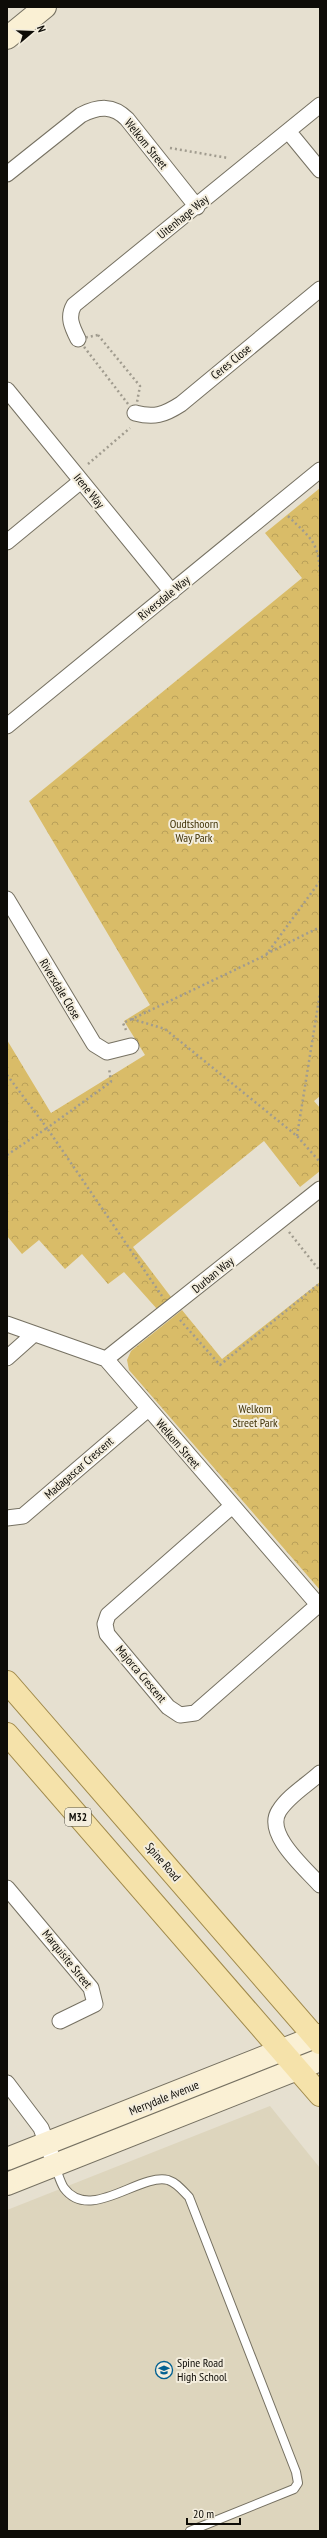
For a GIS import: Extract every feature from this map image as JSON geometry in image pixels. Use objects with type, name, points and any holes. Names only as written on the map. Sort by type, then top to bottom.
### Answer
[{"type":"main road","name":"Spine Road","points":[[7,1682],[318,2038]]},
{"type":"main road","name":"M32","points":[[7,1734],[320,2095]]},
{"type":"street","points":[[7,38],[45,7]]},
{"type":"street","name":"Uitenhage Way","points":[[78,339],[70,320],[70,312],[74,305],[197,207],[320,105]]},
{"type":"street","name":"Welkom Street","points":[[7,174],[81,115],[99,108],[114,109],[120,112],[197,207]]},
{"type":"street","points":[[288,131],[320,170]]},
{"type":"street","name":"Ceres Close","points":[[141,414],[165,413],[181,404],[320,289]]},
{"type":"street","name":"Irene Way","points":[[7,390],[172,592]]},
{"type":"street","name":"Riversdale Way","points":[[7,726],[320,470]]},
{"type":"street","points":[[7,542],[81,481]]},
{"type":"street","name":"Riversdale Close","points":[[7,899],[89,1038],[100,1049],[107,1052]]},
{"type":"street","points":[[107,1052],[131,1046]]},
{"type":"street","name":"Durban Way","points":[[106,1359],[171,1309],[320,1189]]},
{"type":"street","points":[[7,1324],[106,1359]]},
{"type":"street","points":[[7,1358],[34,1334]]},
{"type":"street","name":"Welkom Street","points":[[106,1359],[319,1606]]},
{"type":"street","name":"Madagascar Crescent","points":[[7,1518],[23,1516],[148,1409]]},
{"type":"street","name":"Majorca Crescent","points":[[232,1506],[108,1615],[105,1624],[107,1634],[168,1707],[180,1715],[195,1713],[319,1606]]},
{"type":"street","points":[[320,1773],[278,1812],[276,1828],[283,1843],[320,1885]]},
{"type":"street","name":"Marquisite Street","points":[[7,1888],[70,1960],[92,1988],[95,1996],[95,2004],[60,2021]]},
{"type":"street","name":"Merrydale Avenue","points":[[7,2159],[281,2051],[318,2038]]},
{"type":"street","name":"Merrydale Avenue","points":[[7,2184],[320,2060]]},
{"type":"street","points":[[7,2083],[41,2128],[54,2165]]},
{"type":"lane","points":[[54,2165],[64,2187],[72,2196],[87,2202],[144,2184],[166,2180],[178,2185],[189,2197],[296,2472],[298,2483],[294,2489],[190,2531]]},
{"type":"path","points":[[146,143],[251,162]]},
{"type":"path","points":[[81,481],[87,464],[129,429],[141,414],[140,386],[98,335],[78,339],[141,414]]},
{"type":"path","points":[[277,505],[316,544],[320,546]]},
{"type":"path","points":[[316,544],[320,557],[320,576]]},
{"type":"path","points":[[266,954],[320,881]]},
{"type":"path","points":[[320,927],[132,1019],[165,1029],[297,1136],[320,1162]]},
{"type":"path","points":[[297,1136],[320,993]]},
{"type":"path","points":[[7,1156],[110,1082],[107,1052]]},
{"type":"path","points":[[7,1075],[46,1128],[171,1309],[220,1366],[320,1283]]},
{"type":"path","points":[[280,1221],[320,1271]]},
{"type":"shaded area","name":"Spine Road High School","points":[[270,2106],[320,2168],[320,2531],[7,2531],[7,2210]]},
{"type":"green space","name":"Oudtshoorn Way Park","points":[[320,488],[320,1096],[314,1101],[320,1108],[320,1171],[300,1187],[264,1141],[133,1247],[171,1297],[157,1309],[124,1272],[108,1284],[82,1254],[65,1269],[39,1240],[22,1254],[7,1236],[7,1040],[51,1113],[145,1055],[124,1021],[150,1005],[29,801],[302,578],[265,533]]},
{"type":"green space","name":"Welkom Street Park","points":[[320,1282],[320,1590],[129,1370],[127,1360],[131,1351],[182,1310],[222,1359]]},
{"type":"place","name":"Spine Road High School","points":[[164,2370]]}]
